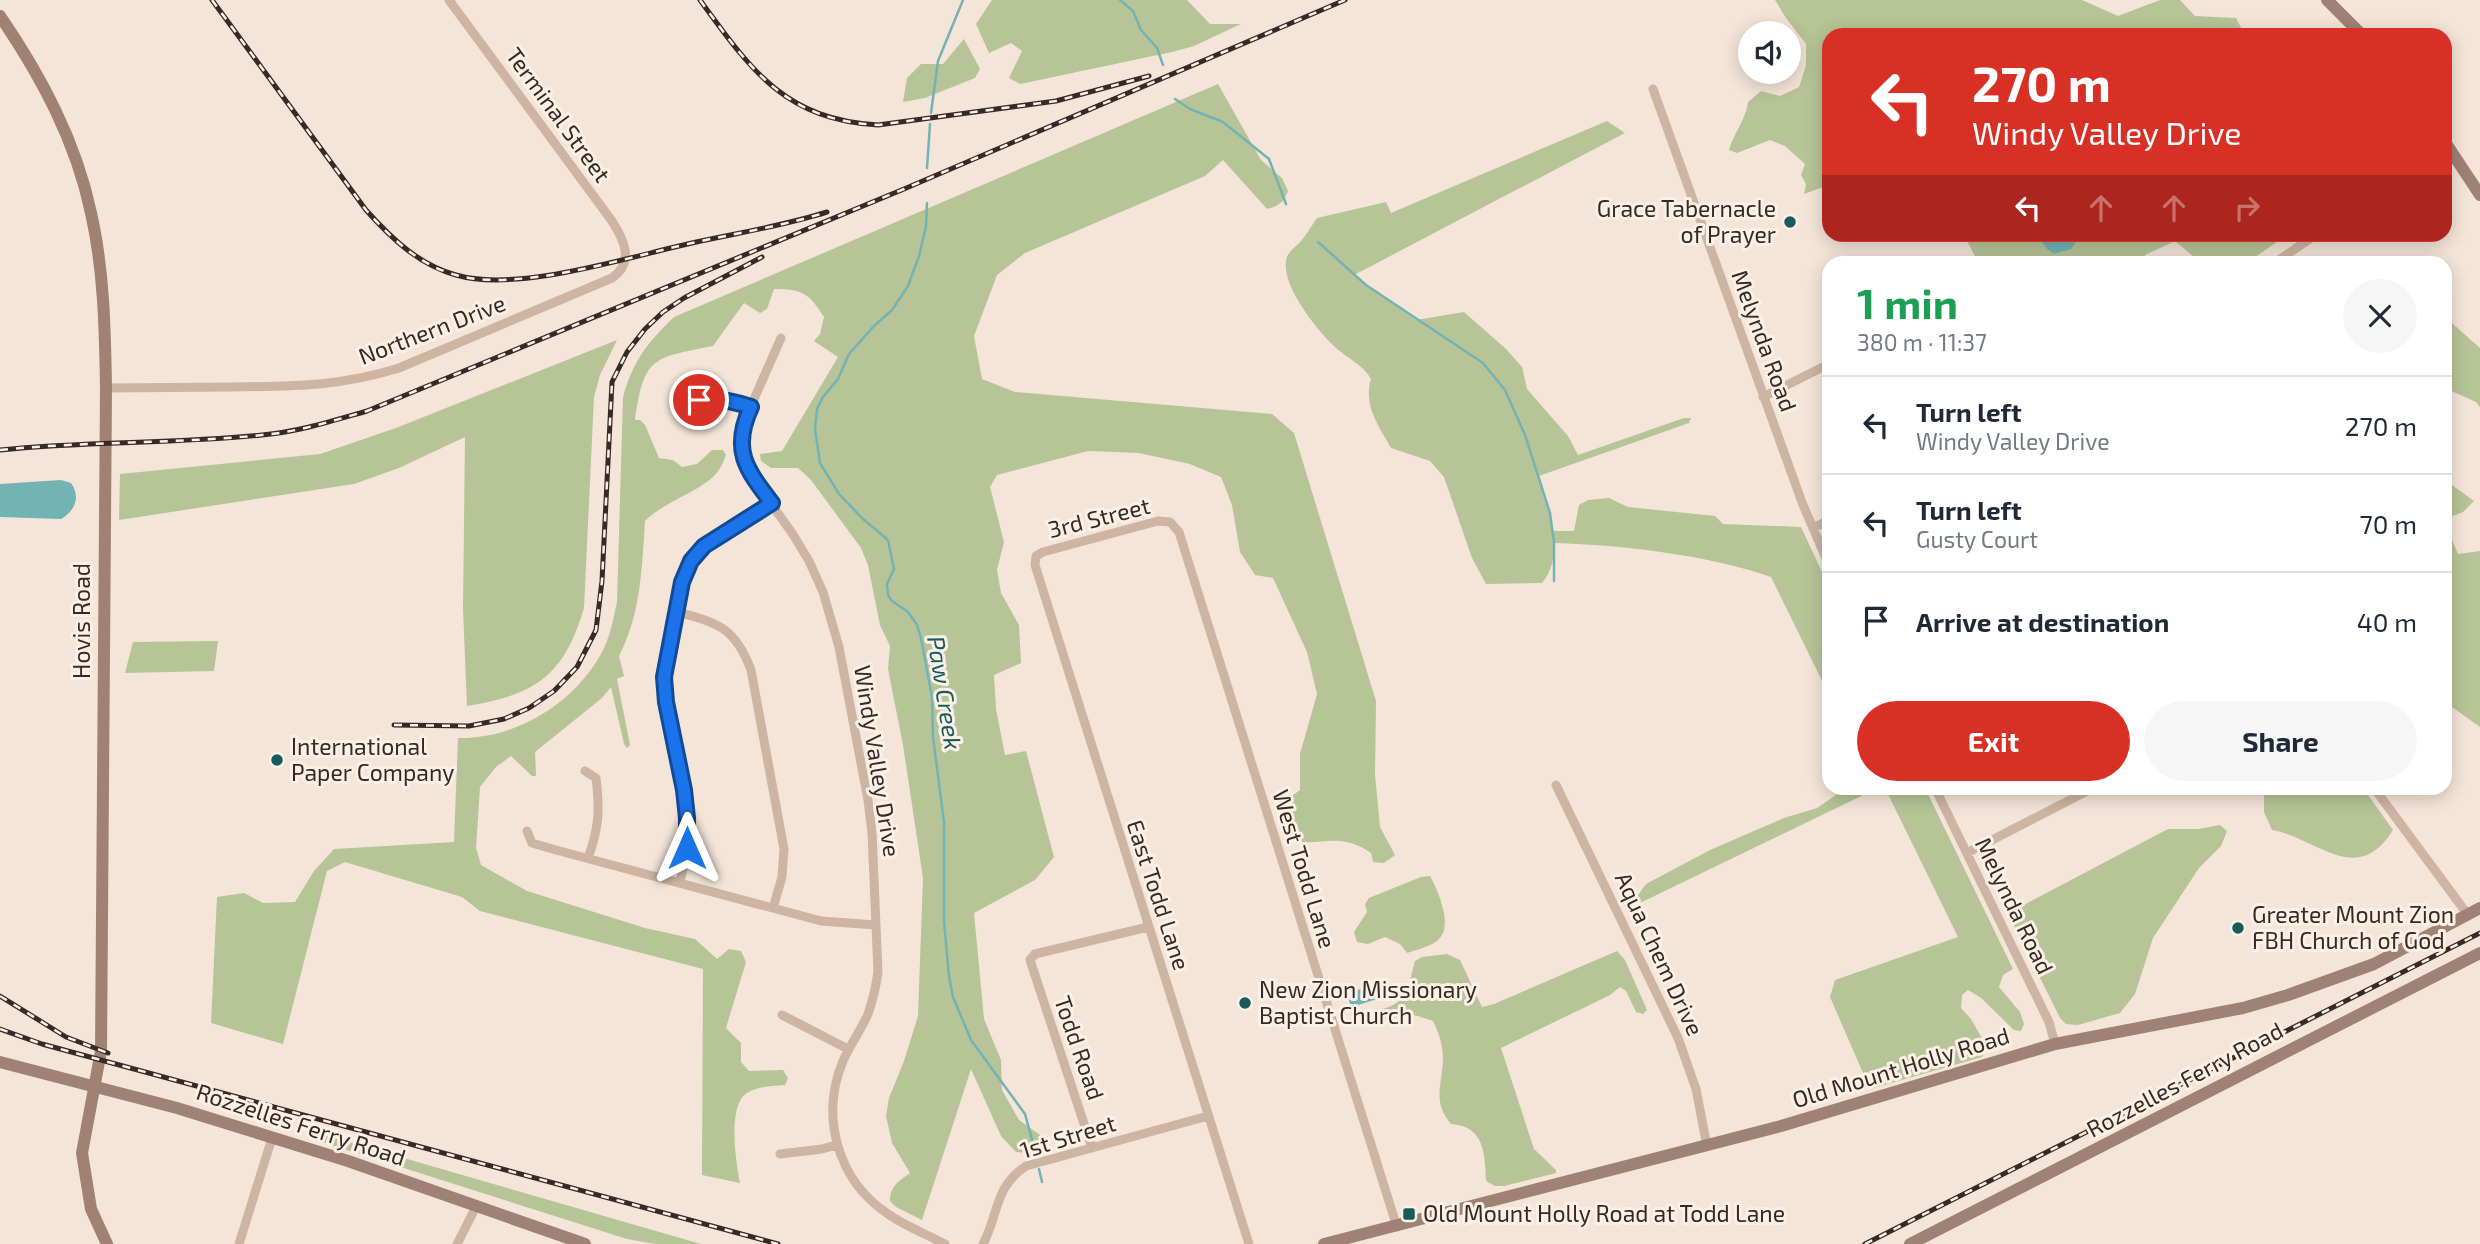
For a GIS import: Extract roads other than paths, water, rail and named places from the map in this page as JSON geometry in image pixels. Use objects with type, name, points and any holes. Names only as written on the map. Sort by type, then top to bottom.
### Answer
[{"type":"street","name":"Terminal Street","points":[[449,0],[612,220],[624,239],[627,258]]},
{"type":"street","points":[[2327,0],[2355,28]]},
{"type":"street","name":"Hovis Road","points":[[0,16],[34,69],[58,116],[86,190],[98,249],[102,286],[106,414],[101,1051],[82,1153],[91,1209],[107,1244]]},
{"type":"street","name":"Melynda Road","points":[[1653,89],[1763,397],[1822,549]]},
{"type":"street","points":[[2452,155],[2480,195]]},
{"type":"street","points":[[2285,256],[2305,242]]},
{"type":"street","name":"Northern Drive","points":[[106,388],[297,387],[371,377],[399,368],[612,278],[622,270],[627,258]]},
{"type":"street","name":"Windy Valley Drive","points":[[781,338],[743,424],[741,451],[751,474],[809,561],[823,592],[839,647],[868,800],[874,860],[878,956],[875,992],[867,1014],[848,1049],[833,1096],[831,1111],[836,1145],[853,1177],[874,1204],[889,1215],[945,1244]]},
{"type":"street","points":[[1763,397],[1822,368]]},
{"type":"street","points":[[688,402],[712,398],[751,407]]},
{"type":"street","points":[[681,883],[687,848],[687,818],[664,677],[682,582],[691,561],[704,546],[772,503]]},
{"type":"street","name":"3rd Street","points":[[1036,556],[1158,521],[1173,524]]},
{"type":"street","name":"West Todd Lane","points":[[1173,524],[1179,532],[1397,1227]]},
{"type":"street","points":[[1813,528],[1822,524]]},
{"type":"street","name":"East Todd Lane","points":[[1036,556],[1035,565],[1043,593],[1249,1244]]},
{"type":"street","points":[[677,612],[713,622],[724,629],[745,653],[751,670],[784,849],[782,877],[773,908]]},
{"type":"street","points":[[585,771],[596,778],[599,807],[598,832],[588,858]]},
{"type":"street","name":"Aqua Chem Drive","points":[[1556,785],[1678,1038],[1696,1089],[1707,1146]]},
{"type":"street","name":"Melynda Road","points":[[1938,795],[2049,1023],[2055,1044]]},
{"type":"street","points":[[1967,853],[2079,795]]},
{"type":"street","points":[[2379,795],[2468,915]]},
{"type":"street","points":[[527,831],[532,843],[821,921],[876,925]]},
{"type":"street","name":"Old Mount Holly Road","points":[[1324,1244],[1707,1146],[2055,1044],[2214,1015],[2288,995],[2374,964],[2480,908]]},
{"type":"street","name":"Todd Road","points":[[1092,1148],[1030,960],[1035,954],[1149,927]]},
{"type":"street","name":"Rozzelles Ferry Road","points":[[1910,1244],[2480,953]]},
{"type":"street","points":[[782,1015],[848,1049]]},
{"type":"street","name":"Rozzelles Ferry Road","points":[[0,1062],[177,1108],[348,1161],[585,1244]]},
{"type":"street","name":"1st Street","points":[[983,1244],[998,1200],[1014,1174],[1026,1166],[1208,1116]]},
{"type":"street","points":[[239,1244],[272,1138]]},
{"type":"street","points":[[780,1154],[836,1145]]},
{"type":"street","points":[[457,1244],[477,1205]]},
{"type":"water","points":[[2042,242],[2076,242],[2071,249],[2054,254]]},
{"type":"water","points":[[61,480],[71,483],[76,498],[73,508],[61,519],[0,517],[0,484]]},
{"type":"water","points":[[1386,983],[1390,987],[1390,995],[1358,1005],[1350,1004],[1347,993]]},
{"type":"waterway","name":"Paw Creek","points":[[931,113],[938,61],[963,0]]},
{"type":"waterway","points":[[1120,0],[1133,11],[1141,30],[1157,48],[1163,65]]},
{"type":"waterway","points":[[1175,99],[1190,109],[1223,122],[1269,159],[1286,204]]},
{"type":"waterway","name":"Paw Creek","points":[[927,168],[930,124]]},
{"type":"waterway","name":"Paw Creek","points":[[927,203],[926,226],[908,286],[892,310],[849,354],[838,379],[817,409],[815,429],[820,463],[839,494],[888,540],[894,569],[887,584],[888,595],[908,612],[917,625],[921,638],[932,697],[933,737],[944,822],[944,922],[953,997],[971,1040],[1025,1114],[1036,1154]]},
{"type":"waterway","points":[[1318,242],[1366,285],[1483,363],[1505,390],[1525,435],[1550,513],[1554,543],[1554,581]]},
{"type":"waterway","name":"Paw Creek","points":[[1039,1169],[1042,1182]]},
{"type":"railway","points":[[212,0],[366,210],[406,249],[430,265],[456,275],[510,280],[573,271],[827,212]]},
{"type":"railway","points":[[700,0],[736,48],[773,87],[794,102],[846,121],[878,125],[1056,101],[1149,76]]},
{"type":"railway","points":[[0,450],[275,434],[367,411],[904,189],[1345,0]]},
{"type":"railway","points":[[394,725],[469,726],[504,719],[529,708],[554,691],[577,667],[596,630],[602,581],[612,382],[627,352],[663,312],[762,257]]},
{"type":"railway","points":[[1865,1244],[2480,933]]},
{"type":"railway","points":[[0,996],[66,1037],[108,1053]]},
{"type":"railway","points":[[0,1029],[42,1044],[778,1244]]},
{"type":"place","name":"Grace Tabernacle of Prayer","points":[[1790,222]]},
{"type":"place","name":"International Paper Company","points":[[277,760]]},
{"type":"place","name":"Greater Mount Zion FBH Church of God","points":[[2238,928]]},
{"type":"place","name":"New Zion Missionary Baptist Church","points":[[1245,1003]]},
{"type":"place","name":"Old Mount Holly Road at Todd Lane","points":[[1409,1214]]}]
